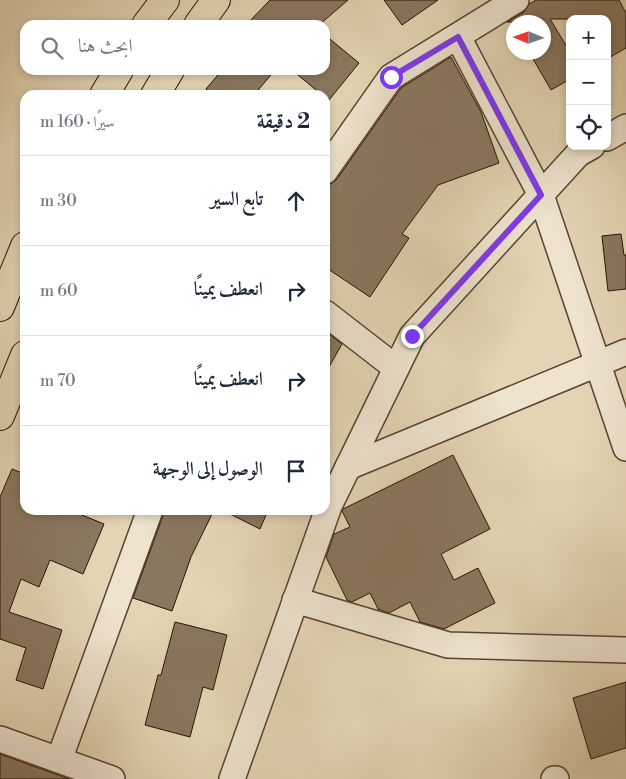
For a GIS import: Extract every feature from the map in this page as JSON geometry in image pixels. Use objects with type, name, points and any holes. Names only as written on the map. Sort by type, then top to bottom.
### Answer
[{"type":"main road","points":[[150,20],[165,0]]},
{"type":"main road","points":[[202,20],[216,0]]},
{"type":"main road","points":[[107,90],[117,75]]},
{"type":"main road","points":[[158,90],[167,75]]},
{"type":"main road","points":[[0,307],[20,258]]},
{"type":"main road","points":[[0,416],[20,367]]},
{"type":"street","points":[[330,164],[391,77],[516,0]]},
{"type":"street","points":[[458,37],[541,195],[626,448]]},
{"type":"street","points":[[611,136],[626,128]]},
{"type":"street","points":[[330,500],[412,336],[578,154],[585,150]]},
{"type":"street","points":[[330,317],[396,368]]},
{"type":"street","points":[[348,467],[626,352]]},
{"type":"street","points":[[59,760],[148,515]]},
{"type":"street","points":[[232,779],[324,515]]},
{"type":"street","points":[[295,600],[448,645],[626,650]]},
{"type":"street","points":[[0,739],[112,779]]},
{"type":"building","points":[[270,0],[348,0],[325,20],[251,20]]},
{"type":"building","points":[[384,0],[438,0],[402,25]]},
{"type":"building","points":[[536,0],[619,0],[626,13],[626,48],[611,57],[611,15],[566,15],[566,19],[551,19],[551,15],[519,15],[524,12],[529,4]]},
{"type":"building","points":[[551,21],[566,45],[566,81],[551,90],[534,60],[551,60]]},
{"type":"building","points":[[330,39],[359,63],[330,99],[330,90],[316,90],[298,75],[330,75]]},
{"type":"building","points":[[451,57],[481,112],[499,163],[438,185],[402,234],[409,238],[370,297],[330,270],[330,184],[337,179],[401,88]]},
{"type":"building","points":[[218,75],[271,75],[258,90],[206,89]]},
{"type":"building","points":[[621,234],[624,255],[626,255],[626,289],[608,291],[602,236]]},
{"type":"building","points":[[330,335],[342,344],[330,365]]},
{"type":"building","points":[[453,455],[490,529],[441,554],[454,580],[478,568],[495,603],[444,629],[420,622],[410,602],[389,613],[378,609],[370,593],[352,602],[347,600],[326,557],[334,534],[350,527],[342,511],[343,509]]},
{"type":"building","points":[[12,469],[20,472],[20,515],[82,515],[104,524],[83,574],[50,560],[39,587],[21,579],[9,612],[62,630],[43,689],[16,680],[26,648],[0,639],[0,497]]},
{"type":"building","points":[[163,515],[212,515],[191,557],[172,611],[133,598]]},
{"type":"building","points":[[232,515],[266,515],[260,529]]},
{"type":"building","points":[[175,622],[227,635],[213,690],[203,687],[190,737],[145,725],[158,675],[161,675]]},
{"type":"building","points":[[626,682],[626,748],[591,759],[573,698]]},
{"type":"building","points":[[0,754],[69,779],[0,779]]},
{"type":"route","points":[[391,77],[458,37],[541,195],[412,336]]}]
